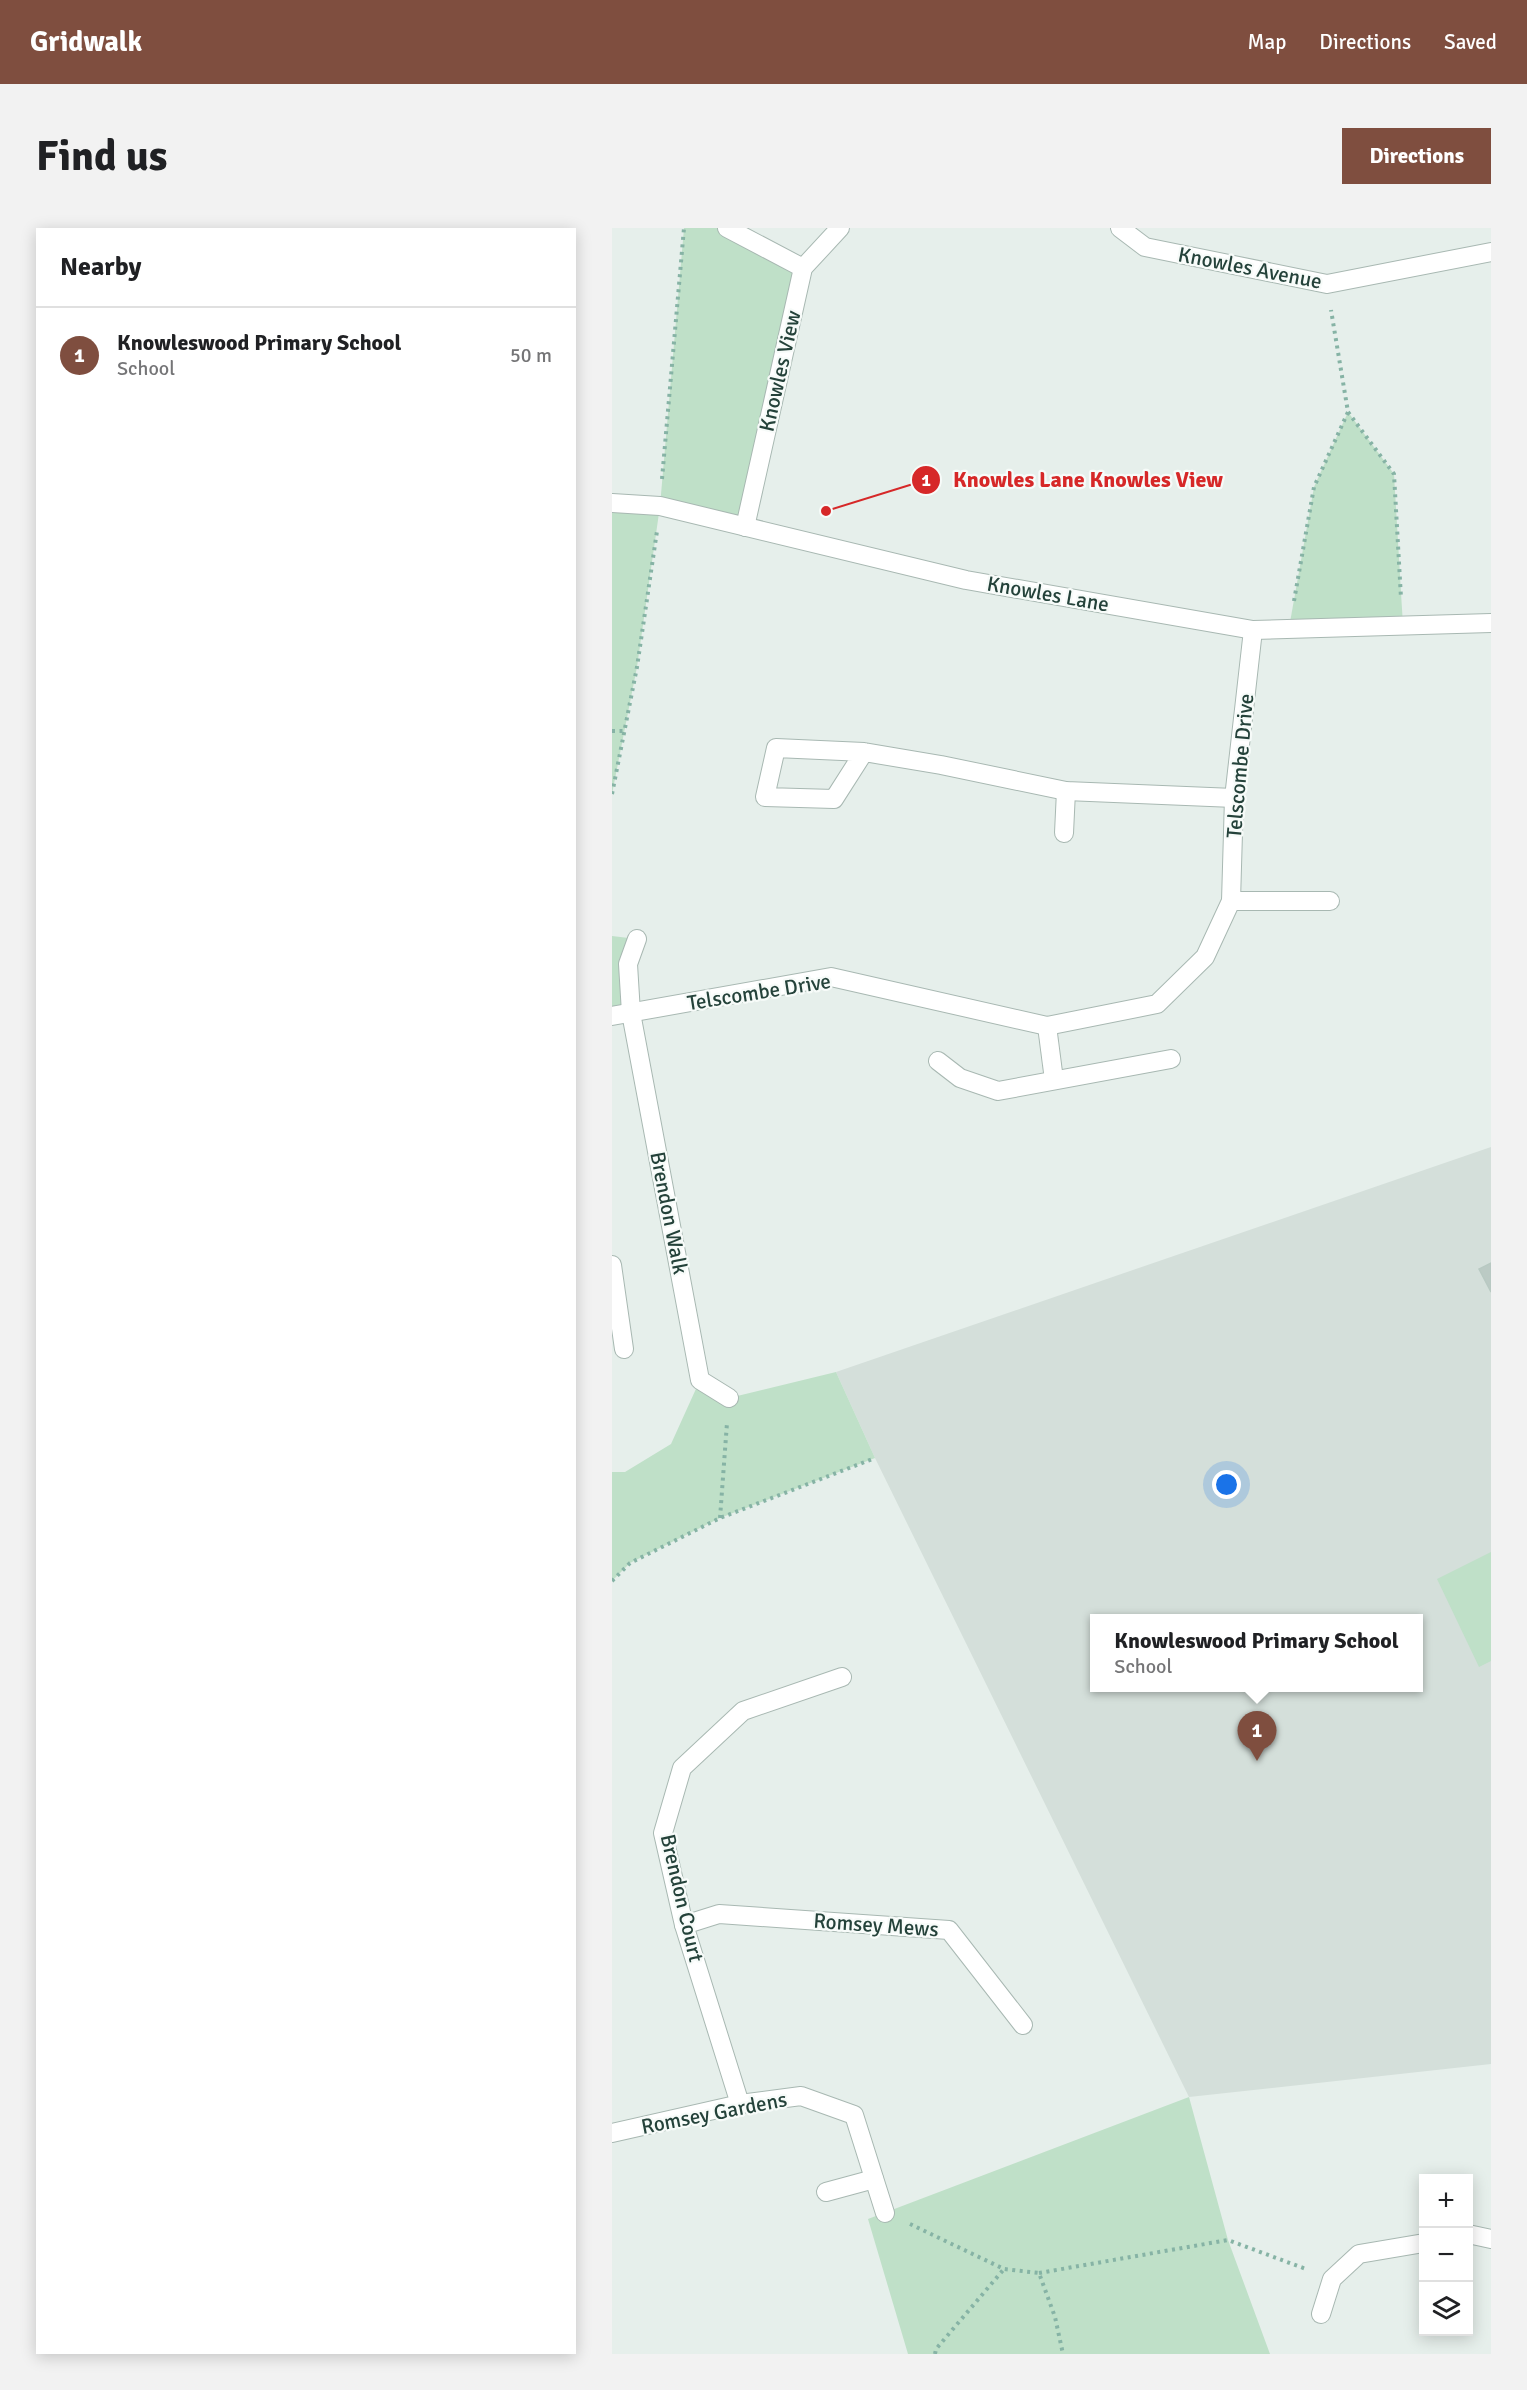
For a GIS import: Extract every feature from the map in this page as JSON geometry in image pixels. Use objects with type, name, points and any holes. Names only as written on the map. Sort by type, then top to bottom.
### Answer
[{"type":"street","points":[[728,228],[803,268],[840,228]]},
{"type":"street","name":"Knowles Avenue","points":[[1120,228],[1145,247],[1327,284],[1491,252]]},
{"type":"street","name":"Knowles View","points":[[745,527],[803,268]]},
{"type":"street","name":"Knowles Lane","points":[[612,503],[660,506],[966,580],[1254,630],[1491,623]]},
{"type":"street","name":"Telscombe Drive","points":[[612,1016],[831,977],[1047,1026],[1158,1004],[1205,957],[1231,901],[1234,798],[1254,630]]},
{"type":"street","points":[[864,752],[834,799],[765,797],[776,748],[864,752],[941,765],[1066,791],[1234,798]]},
{"type":"street","points":[[1064,833],[1066,791]]},
{"type":"street","points":[[1231,901],[1330,901]]},
{"type":"street","name":"Brendon Walk","points":[[637,939],[628,964],[631,1013],[700,1380],[729,1398]]},
{"type":"street","points":[[1047,1026],[1054,1080]]},
{"type":"street","points":[[938,1061],[960,1078],[998,1090],[1171,1059]]},
{"type":"street","points":[[612,1265],[614,1295],[624,1349]]},
{"type":"street","name":"Brendon Court","points":[[740,2104],[684,1925],[663,1833],[682,1768],[743,1711],[842,1677]]},
{"type":"street","name":"Romsey Mews","points":[[684,1925],[719,1914],[949,1930],[1023,2025]]},
{"type":"street","name":"Romsey Gardens","points":[[612,2133],[740,2104],[801,2096],[854,2115],[885,2213]]},
{"type":"street","points":[[826,2192],[874,2179]]},
{"type":"street","points":[[1473,2236],[1491,2239]]},
{"type":"street","points":[[1322,2314],[1332,2279],[1359,2254],[1419,2244]]},
{"type":"path","points":[[1327,284],[1348,412],[1394,474],[1403,626]]},
{"type":"path","points":[[1289,628],[1314,487],[1348,412]]},
{"type":"path","points":[[612,731],[624,731]]},
{"type":"path","points":[[720,1518],[729,1398]]},
{"type":"path","points":[[612,1581],[630,1563],[720,1518],[875,1458]]},
{"type":"path","points":[[885,2213],[1004,2269],[1039,2273],[1228,2240],[1332,2279]]},
{"type":"path","points":[[935,2354],[936,2349],[1004,2269]]},
{"type":"path","points":[[1039,2273],[1055,2317],[1063,2354]]},
{"type":"shaded area","points":[[1491,1147],[1491,2064],[1189,2097],[875,1458],[836,1372]]},
{"type":"green space","points":[[684,228],[727,228],[803,268],[745,527],[660,506]]},
{"type":"green space","points":[[1348,412],[1394,474],[1403,626],[1289,628],[1314,487]]},
{"type":"green space","points":[[612,503],[660,506],[637,667],[612,794]]},
{"type":"green space","points":[[612,936],[637,939],[631,1013],[612,1016]]},
{"type":"green space","points":[[836,1372],[875,1458],[720,1518],[630,1563],[612,1581],[612,1472],[625,1472],[671,1444],[700,1380],[729,1398]]},
{"type":"green space","points":[[1491,1552],[1491,1661],[1479,1667],[1437,1579]]},
{"type":"green space","points":[[1189,2097],[1228,2240],[1270,2354],[908,2354],[868,2219]]},
{"type":"building","points":[[1491,1263],[1491,1292],[1479,1269]]},
{"type":"place","name":"Knowles Lane Knowles View","points":[[826,511]]},
{"type":"place","name":"Knowleswood Primary School","points":[[1257,1761]]}]
